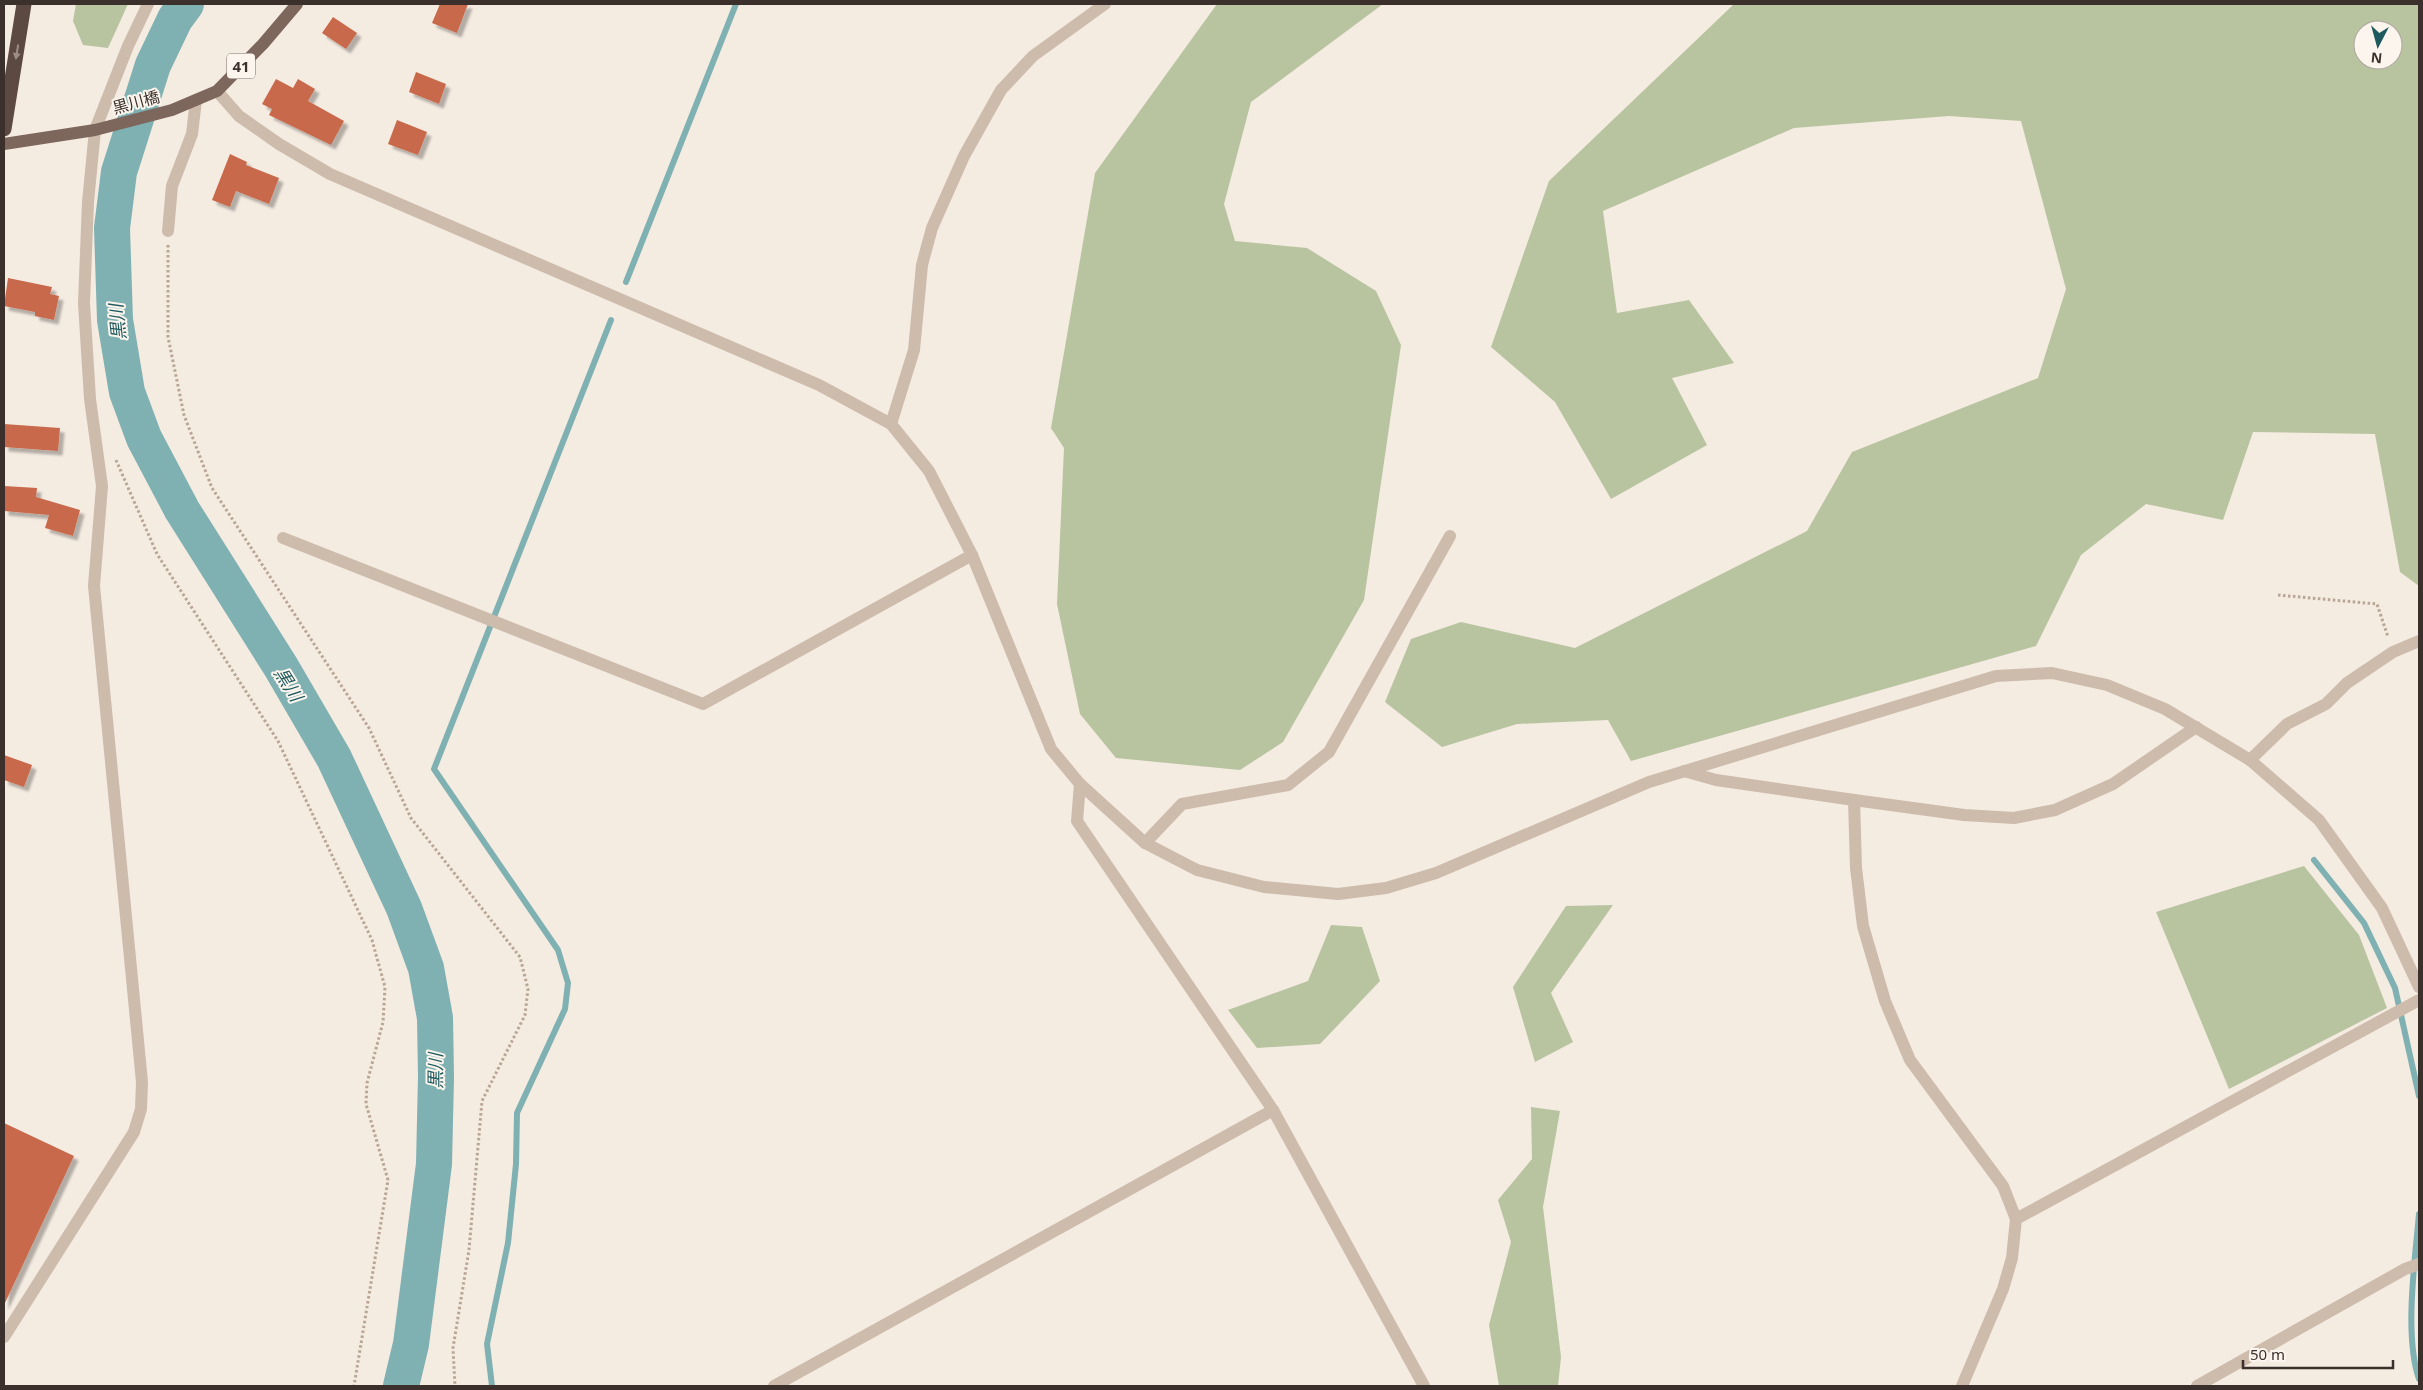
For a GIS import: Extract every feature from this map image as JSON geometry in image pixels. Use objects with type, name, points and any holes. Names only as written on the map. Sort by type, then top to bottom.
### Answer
[{"type":"highway","points":[[4,129],[24,4]]},
{"type":"main road","name":"41","points":[[196,100],[217,91],[263,44],[297,4]]},
{"type":"main road","name":"黒川橋","points":[[95,130],[172,110],[196,100]]},
{"type":"main road","name":"41","points":[[4,144],[95,130]]},
{"type":"street","points":[[4,1337],[134,1132],[141,1109],[142,1082],[94,586],[102,486],[90,399],[84,303],[88,202],[95,130],[128,46],[148,4]]},
{"type":"street","points":[[891,424],[914,350],[922,265],[932,228],[964,156],[1001,90],[1033,56],[1105,4]]},
{"type":"street","points":[[217,91],[239,116],[279,144],[330,174],[819,385],[891,424],[929,471],[972,555],[1051,749],[1080,784],[1145,843],[1196,870],[1264,887],[1338,894],[1386,888],[1436,874],[1649,782],[1996,676],[2052,673],[2108,685],[2164,709],[2250,760],[2318,820],[2382,908],[2419,987]]},
{"type":"street","points":[[168,231],[172,186],[192,134],[196,100]]},
{"type":"street","points":[[1145,843],[1182,804],[1288,785],[1329,752],[1450,536]]},
{"type":"street","points":[[283,538],[704,704],[972,555]]},
{"type":"street","points":[[2250,760],[2287,724],[2326,704],[2347,683],[2392,652],[2419,641]]},
{"type":"street","points":[[1684,771],[1716,780],[1854,800],[1964,815],[2014,818],[2055,810],[2112,784],[2196,727]]},
{"type":"street","points":[[1080,784],[1077,821],[1273,1110],[1424,1386]]},
{"type":"street","points":[[1854,800],[1856,868],[1863,926],[1885,1001],[1910,1060],[2003,1186],[2016,1218],[2012,1258],[2004,1289],[1962,1386]]},
{"type":"street","points":[[2016,1218],[2419,1000]]},
{"type":"street","points":[[774,1386],[1273,1110]]},
{"type":"street","points":[[2197,1386],[2405,1269],[2419,1264]]},
{"type":"path","points":[[168,231],[168,337],[184,415],[212,488],[369,728],[411,818],[520,957],[528,989],[525,1015],[482,1101],[470,1250],[453,1348],[455,1386]]},
{"type":"path","points":[[113,454],[157,554],[278,741],[372,940],[385,987],[383,1022],[367,1083],[366,1104],[388,1180],[354,1386]]},
{"type":"path","points":[[2278,595],[2377,604],[2392,652]]},
{"type":"green space","points":[[76,4],[128,4],[108,48],[83,45],[73,21]]},
{"type":"green space","points":[[1217,4],[1383,4],[1251,102],[1224,204],[1235,241],[1307,248],[1376,291],[1401,345],[1364,600],[1283,742],[1240,770],[1116,758],[1080,714],[1057,604],[1064,448],[1051,428],[1095,173]]},
{"type":"green space","points":[[1734,4],[2419,4],[2419,586],[2400,572],[2375,434],[2253,432],[2223,520],[2146,504],[2081,555],[2036,646],[1631,761],[1608,720],[1517,724],[1442,747],[1385,702],[1411,639],[1461,622],[1575,648],[1807,531],[1852,452],[2038,378],[2066,289],[2021,121],[1949,116],[1794,128],[1603,211],[1617,313],[1689,300],[1734,363],[1672,378],[1707,445],[1611,499],[1555,402],[1491,347],[1549,181]]},
{"type":"green space","points":[[2304,866],[2359,935],[2387,1008],[2229,1089],[2156,912]]},
{"type":"green space","points":[[1613,905],[1551,993],[1573,1042],[1535,1062],[1513,987],[1566,906]]},
{"type":"green space","points":[[1331,925],[1362,927],[1380,981],[1320,1044],[1257,1048],[1228,1010],[1308,981]]},
{"type":"green space","points":[[1531,1107],[1560,1111],[1543,1207],[1561,1357],[1558,1386],[1499,1386],[1489,1325],[1511,1242],[1498,1200],[1532,1159]]},
{"type":"building","points":[[440,4],[468,4],[457,33],[432,23]]},
{"type":"building","points":[[333,17],[357,33],[346,49],[322,33]]},
{"type":"building","points":[[416,72],[446,84],[439,104],[409,92]]},
{"type":"building","points":[[276,79],[293,88],[298,79],[315,89],[308,101],[344,121],[331,145],[269,115],[272,109],[262,104]]},
{"type":"building","points":[[397,120],[427,132],[418,155],[388,144]]},
{"type":"building","points":[[230,154],[247,162],[246,165],[279,178],[269,204],[236,191],[230,207],[212,200]]},
{"type":"building","points":[[8,278],[52,287],[50,294],[59,296],[54,320],[35,316],[35,312],[4,306]]},
{"type":"building","points":[[4,424],[60,428],[58,451],[4,447]]},
{"type":"building","points":[[4,486],[37,488],[36,497],[80,510],[73,536],[45,528],[49,515],[4,511]]},
{"type":"building","points":[[4,755],[32,765],[24,787],[4,780]]},
{"type":"building","points":[[4,1123],[74,1156],[4,1305]]},
{"type":"waterway","name":"黒川","points":[[186,4],[175,19],[153,65],[119,172],[112,228],[115,320],[127,392],[144,438],[182,510],[281,667],[334,758],[404,908],[426,968],[435,1018],[434,1164],[411,1344],[401,1386]]},
{"type":"waterway","points":[[626,282],[736,4]]},
{"type":"waterway","points":[[492,1386],[487,1344],[508,1243],[516,1164],[517,1113],[565,1009],[568,983],[558,950],[434,769],[611,320]]},
{"type":"waterway","points":[[2314,860],[2364,923],[2395,988],[2419,1096]]},
{"type":"waterway","points":[[2419,1214],[2411,1320],[2412,1341],[2419,1379]]}]
